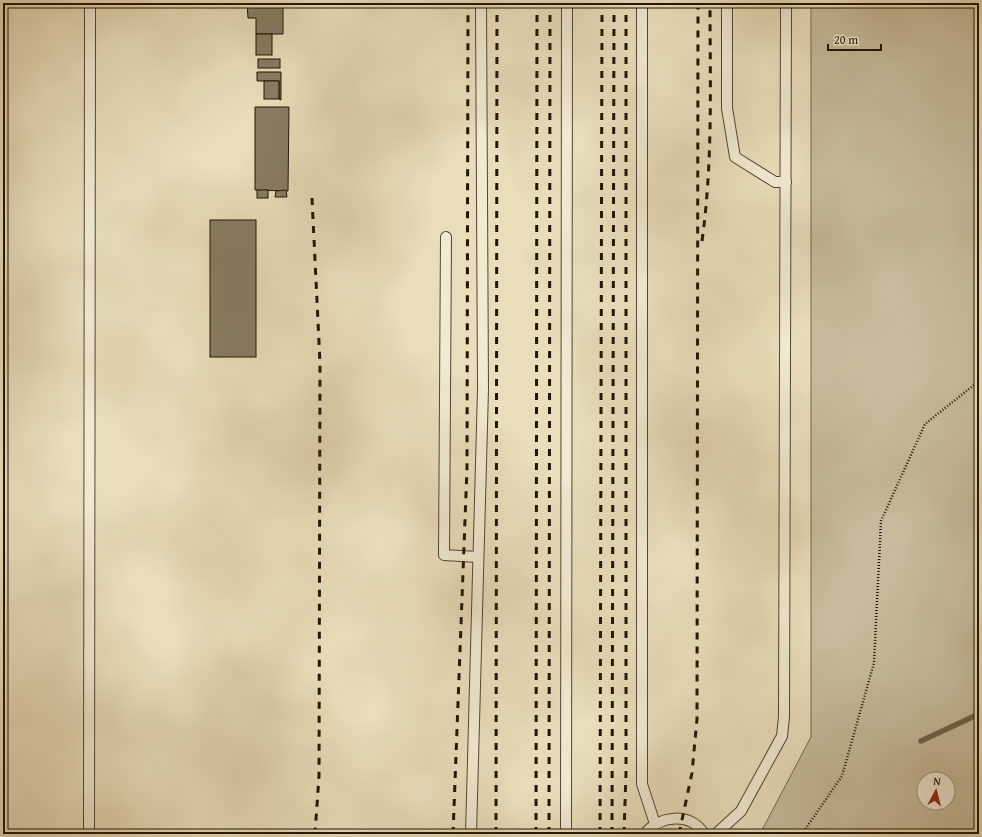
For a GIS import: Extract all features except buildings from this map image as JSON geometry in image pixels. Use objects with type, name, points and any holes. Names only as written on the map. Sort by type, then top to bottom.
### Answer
[{"type":"lane","points":[[89,834],[90,3]]},
{"type":"lane","points":[[471,834],[483,389],[481,3]]},
{"type":"lane","points":[[566,834],[567,3]]},
{"type":"lane","points":[[642,3],[642,784],[655,824]]},
{"type":"lane","points":[[727,3],[727,108],[735,157],[775,182],[786,182]]},
{"type":"lane","points":[[716,834],[741,811],[782,736],[784,717],[786,3]]},
{"type":"lane","points":[[446,236],[444,555],[478,557]]},
{"type":"lane","points":[[645,834],[655,824],[664,820],[683,819],[694,824],[704,834]]},
{"type":"path","points":[[802,834],[842,776],[874,663],[881,521],[925,424],[979,381]]},
{"type":"shaded area","points":[[811,3],[979,3],[979,834],[760,834],[811,737]]},
{"type":"waterway","points":[[921,741],[979,714]]},
{"type":"railway","points":[[453,834],[467,468],[468,3]]},
{"type":"railway","points":[[496,834],[497,3]]},
{"type":"railway","points":[[536,834],[537,3]]},
{"type":"railway","points":[[549,834],[550,3]]},
{"type":"railway","points":[[600,834],[602,3]]},
{"type":"railway","points":[[612,834],[614,3]]},
{"type":"railway","points":[[624,834],[626,773],[626,3]]},
{"type":"railway","points":[[679,834],[692,773],[697,719],[698,3]]},
{"type":"railway","points":[[702,241],[708,182],[710,3]]},
{"type":"railway","points":[[312,198],[320,363],[319,776],[315,834]]}]
